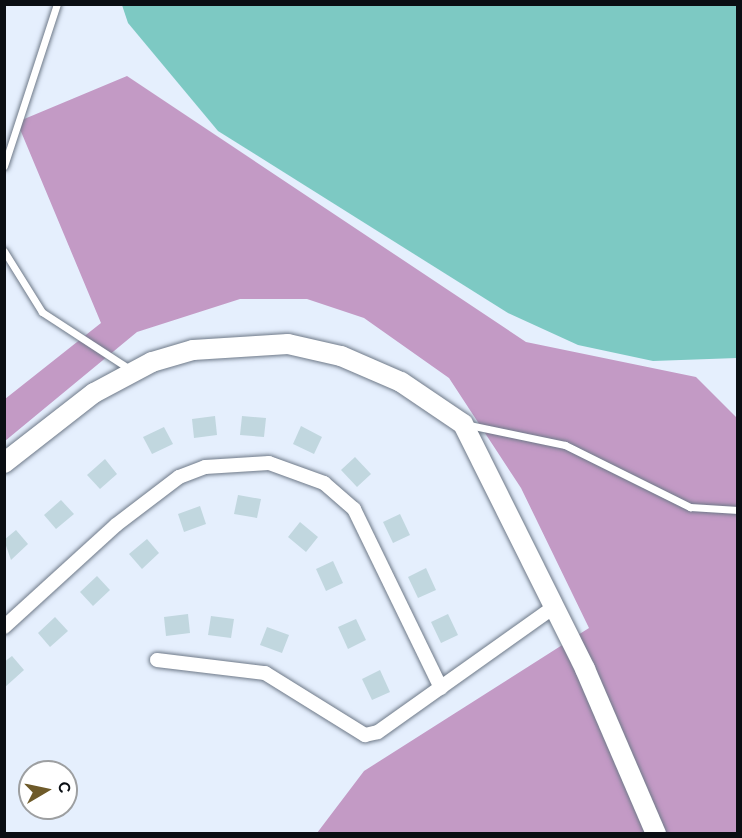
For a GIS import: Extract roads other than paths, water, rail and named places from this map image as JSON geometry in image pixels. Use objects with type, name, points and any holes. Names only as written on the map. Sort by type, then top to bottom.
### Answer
[{"type":"street","points":[[4,463],[63,414],[132,370],[194,350],[288,345],[341,356],[401,382],[463,424],[555,606],[656,834]]},
{"type":"street","points":[[4,627],[116,525],[179,477],[205,467],[269,463],[324,483],[354,509],[441,688]]},
{"type":"street","points":[[157,660],[265,673],[365,735],[378,732],[555,606]]},
{"type":"lane","points":[[4,166],[57,4]]},
{"type":"lane","points":[[4,251],[42,312],[132,370]]},
{"type":"lane","points":[[463,424],[565,445],[690,507],[738,510]]}]
